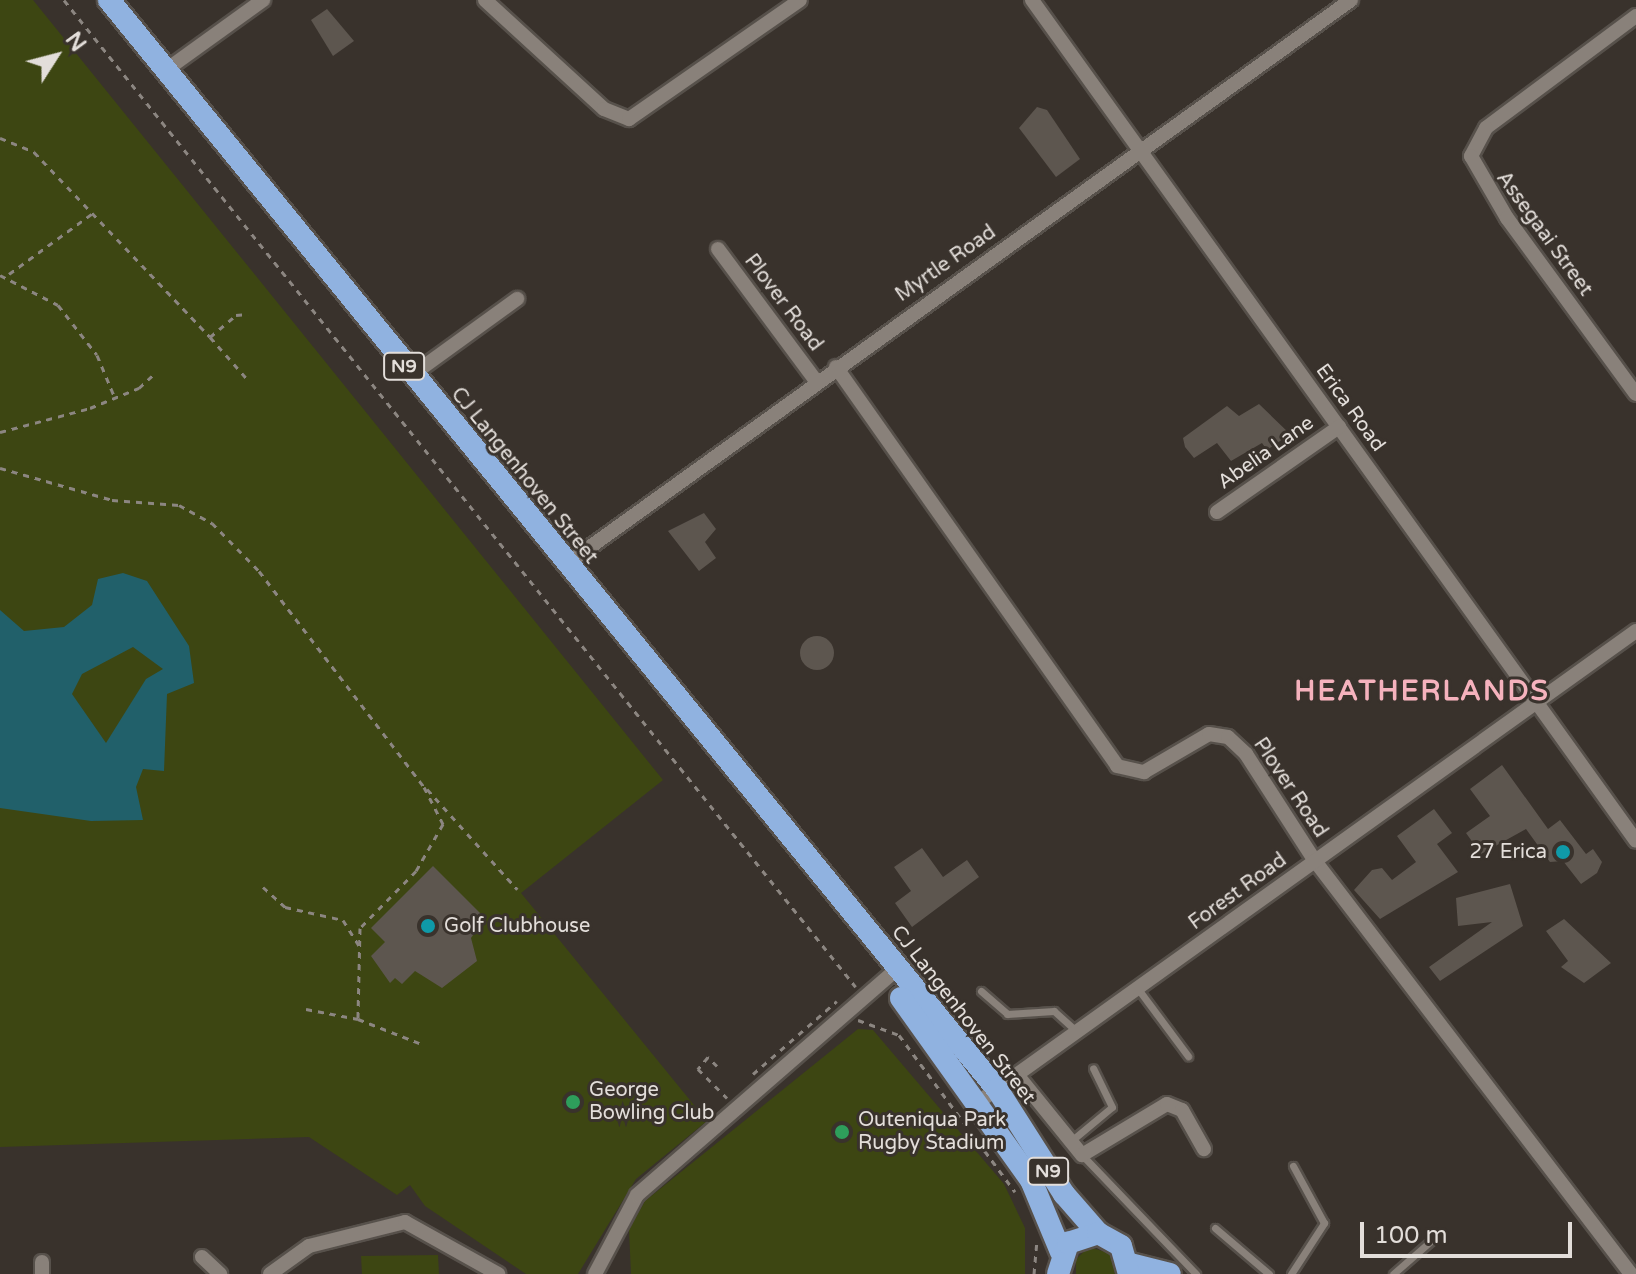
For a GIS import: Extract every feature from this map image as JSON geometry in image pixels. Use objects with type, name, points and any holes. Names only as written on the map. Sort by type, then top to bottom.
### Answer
[{"type":"highway","name":"CJ Langenhoven Street","points":[[109,0],[812,870],[890,974],[1098,1233]]},
{"type":"highway","name":"CJ Langenhoven Street","points":[[988,1095],[1042,1198],[1060,1263]]},
{"type":"highway","name":"N9","points":[[1060,1263],[1077,1237],[1098,1233],[1116,1241],[1130,1269],[1170,1274]]},
{"type":"street","points":[[166,70],[263,0]]},
{"type":"street","points":[[485,0],[604,109],[629,119],[800,0]]},
{"type":"street","name":"Erica Road","points":[[1032,0],[1636,841]]},
{"type":"street","name":"Myrtle Road","points":[[565,565],[1344,2]]},
{"type":"street","name":"Assegaai Street","points":[[1636,16],[1486,128],[1471,156],[1507,218],[1636,394]]},
{"type":"street","name":"Plover Road","points":[[718,249],[816,381]]},
{"type":"street","points":[[412,375],[517,299]]},
{"type":"street","name":"Plover Road","points":[[836,367],[1109,759],[1144,772],[1199,737],[1228,737],[1315,861],[1631,1274]]},
{"type":"street","name":"Abelia Lane","points":[[1217,512],[1339,427]]},
{"type":"street","name":"Forest Road","points":[[988,1095],[1636,631]]},
{"type":"street","points":[[595,1274],[637,1195],[890,974]]},
{"type":"street","points":[[1018,1076],[1082,1155],[1167,1104],[1182,1110],[1204,1149]]},
{"type":"street","points":[[270,1274],[309,1246],[405,1222],[498,1274]]},
{"type":"street","points":[[202,1257],[220,1274]]},
{"type":"lane","points":[[1138,989],[1188,1056]]},
{"type":"lane","points":[[981,991],[1013,1017],[1054,1011],[1077,1033]]},
{"type":"lane","points":[[1071,1141],[1112,1107],[1093,1068]]},
{"type":"lane","points":[[1082,1155],[1196,1274]]},
{"type":"lane","points":[[1291,1274],[1324,1217],[1293,1166]]},
{"type":"lane","points":[[1215,1228],[1269,1274]]},
{"type":"lane","points":[[1393,1274],[1433,1239]]},
{"type":"path","points":[[64,0],[854,981],[848,996],[828,1005],[749,1079]]},
{"type":"path","points":[[0,138],[34,152],[94,212],[248,380]]},
{"type":"path","points":[[0,275],[9,274],[94,212]]},
{"type":"path","points":[[9,274],[58,305],[97,355],[115,398]]},
{"type":"path","points":[[210,337],[236,315],[248,314]]},
{"type":"path","points":[[0,432],[115,398],[156,372]]},
{"type":"path","points":[[0,468],[112,500],[179,505],[212,523],[259,571],[424,787],[517,889]]},
{"type":"path","points":[[358,1019],[360,928],[416,871],[443,824],[424,787]]},
{"type":"path","points":[[263,887],[285,907],[343,920],[360,950]]},
{"type":"path","points":[[306,1009],[358,1019],[419,1043]]},
{"type":"path","points":[[845,1030],[857,1020],[888,1025],[899,1035],[1021,1200]]},
{"type":"path","points":[[717,1066],[708,1057],[698,1069],[721,1096],[735,1095]]},
{"type":"path","points":[[1034,1274],[1037,1232]]},
{"type":"green space","points":[[0,0],[33,0],[663,780],[521,893],[707,1121],[636,1179],[578,1274],[526,1274],[425,1206],[410,1185],[397,1195],[309,1137],[0,1147]]},
{"type":"green space","name":"Outeniqua Park Rugby Stadium","points":[[858,1029],[873,1030],[1004,1184],[1025,1228],[1025,1274],[631,1274],[629,1230],[645,1201]]},
{"type":"green space","points":[[1089,1247],[1112,1254],[1115,1274],[1076,1274],[1076,1259]]},
{"type":"green space","points":[[438,1255],[439,1274],[362,1274],[361,1256]]},
{"type":"water","points":[[123,573],[147,581],[189,646],[194,683],[167,694],[164,771],[143,769],[136,787],[143,820],[91,821],[0,808],[0,610],[24,631],[64,627],[92,605],[98,579]],"holes":[[[133,647],[163,669],[146,679],[106,743],[72,694],[82,674]]]},
{"type":"building","points":[[327,9],[354,41],[333,56],[311,20]]},
{"type":"building","points":[[1037,107],[1047,110],[1080,159],[1056,177],[1019,128]]},
{"type":"building","points":[[1259,404],[1290,434],[1267,450],[1262,443],[1231,461],[1217,443],[1194,458],[1185,447],[1183,438],[1227,406],[1239,416]]},
{"type":"building","points":[[704,513],[716,529],[705,542],[716,558],[699,571],[668,531]]},
{"type":"building","points":[[817,636],[829,641],[834,653],[829,665],[817,670],[805,665],[800,653],[805,641]]},
{"type":"building","points":[[1502,765],[1548,829],[1560,820],[1586,854],[1593,849],[1602,862],[1597,873],[1581,884],[1563,861],[1550,862],[1526,829],[1481,854],[1466,833],[1490,816],[1470,789]]},
{"type":"building","points":[[1434,809],[1452,833],[1437,844],[1458,872],[1380,919],[1354,890],[1372,870],[1382,868],[1392,880],[1416,862],[1397,836]]},
{"type":"building","points":[[922,848],[943,877],[967,860],[979,877],[912,927],[895,903],[911,891],[894,867]]},
{"type":"building","name":"Golf Clubhouse","points":[[433,866],[485,918],[471,938],[477,961],[442,988],[415,971],[402,984],[395,978],[390,983],[371,956],[385,942],[371,928]]},
{"type":"building","points":[[1510,884],[1523,926],[1440,981],[1429,967],[1492,922],[1458,926],[1456,898]]},
{"type":"building","points":[[1564,919],[1611,963],[1584,983],[1561,967],[1568,961],[1546,931]]},
{"type":"place","name":"27 Erica","points":[[1563,852]]},
{"type":"place","name":"Golf Clubhouse","points":[[428,926]]},
{"type":"place","name":"George Bowling Club","points":[[573,1102]]},
{"type":"place","name":"Outeniqua Park Rugby Stadium","points":[[842,1132]]},
{"type":"district","name":"HEATHERLANDS","points":[[1422,691]]}]
